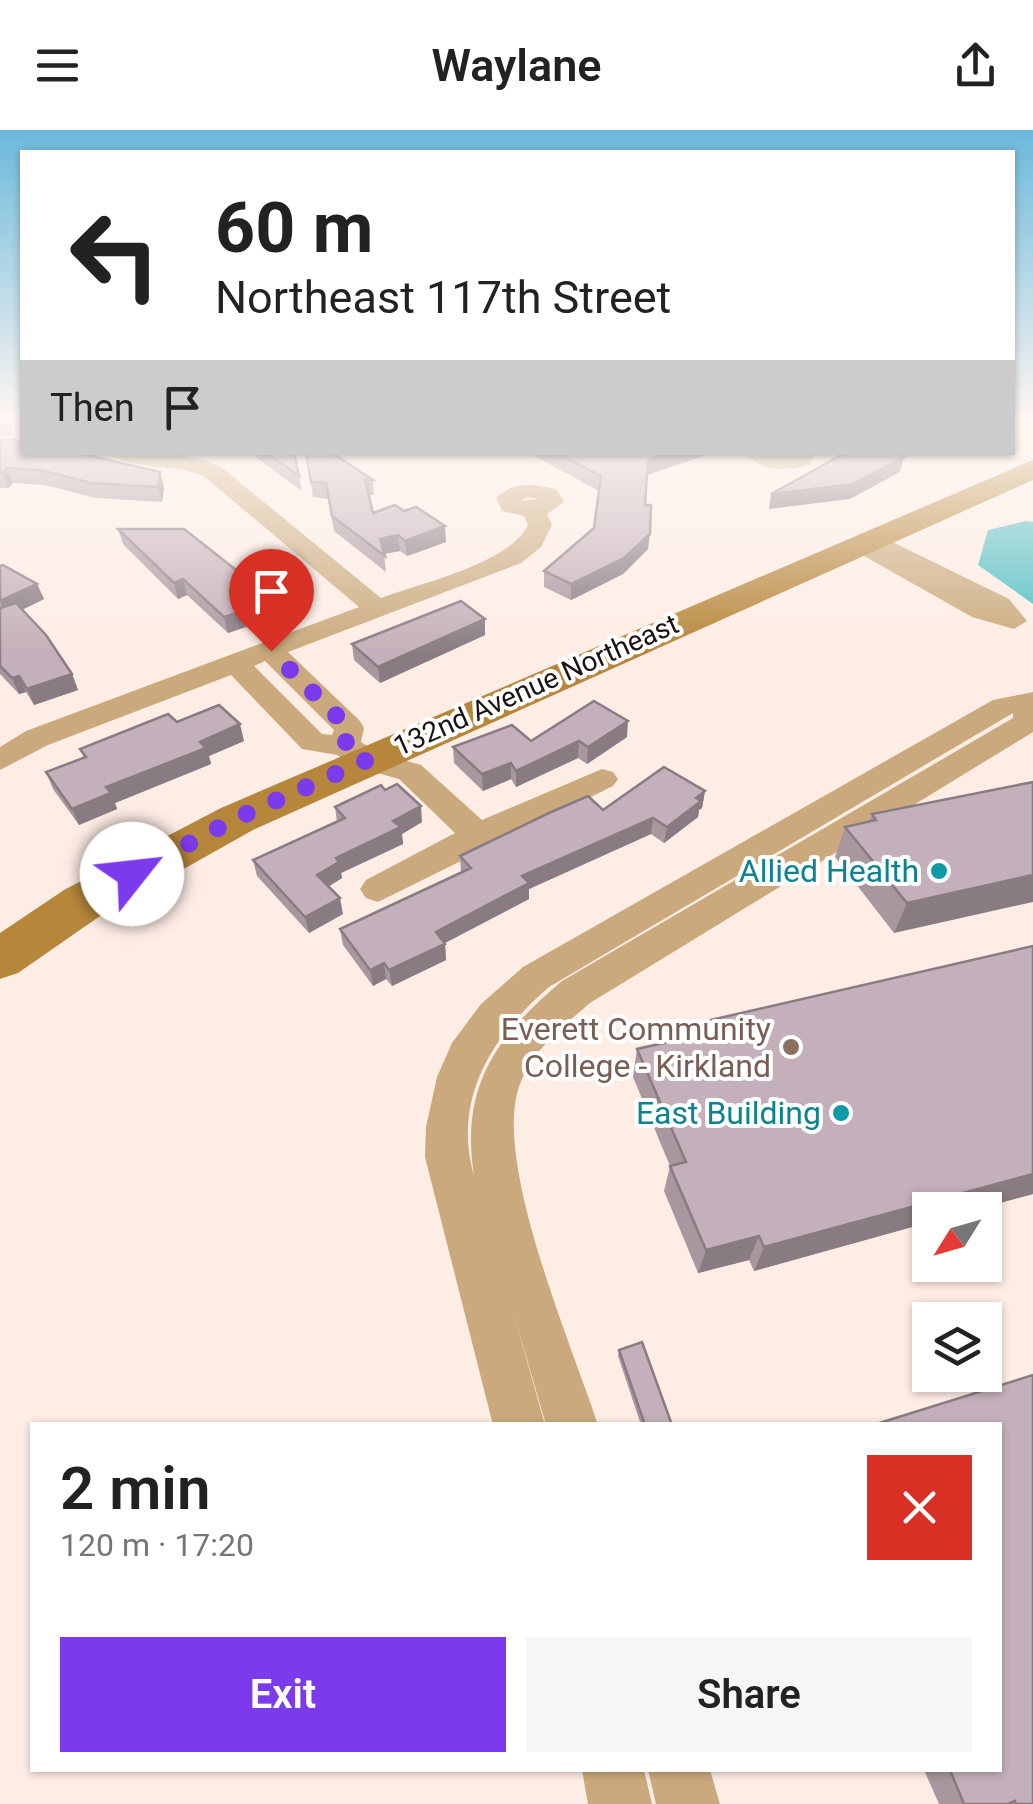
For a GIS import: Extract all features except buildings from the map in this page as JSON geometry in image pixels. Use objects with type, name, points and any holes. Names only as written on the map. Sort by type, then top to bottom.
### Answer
[{"type":"street","points":[[244,498],[378,609]]},
{"type":"street","name":"132nd Avenue Northeast","points":[[0,959],[158,860],[356,753],[964,498]]},
{"type":"street","points":[[0,760],[37,738],[512,558],[532,542],[540,525],[534,511]]},
{"type":"street","points":[[863,541],[981,611],[1024,626]]},
{"type":"street","points":[[271,651],[349,728],[356,753]]},
{"type":"street","points":[[236,664],[313,742],[410,772],[478,836]]},
{"type":"street","points":[[518,1422],[447,1157],[450,1100],[473,1040],[497,1007],[536,977],[1003,706],[1030,703],[1029,722],[576,992],[542,1018],[514,1049],[492,1102],[490,1140],[496,1186],[571,1422]]},
{"type":"street","points":[[378,888],[478,836],[602,779]]},
{"type":"street","points":[[612,1772],[620,1804]]},
{"type":"street","points":[[680,1772],[688,1804]]},
{"type":"water","points":[[1033,522],[1033,604],[978,565],[988,530]]},
{"type":"place","name":"Allied Health","points":[[939,871]]},
{"type":"place","name":"Everett Community College - Kirkland","points":[[791,1047]]},
{"type":"place","name":"East Building","points":[[841,1113]]},
{"type":"route","points":[[132,874],[237,818],[367,760],[345,746],[349,728],[271,651]]}]
